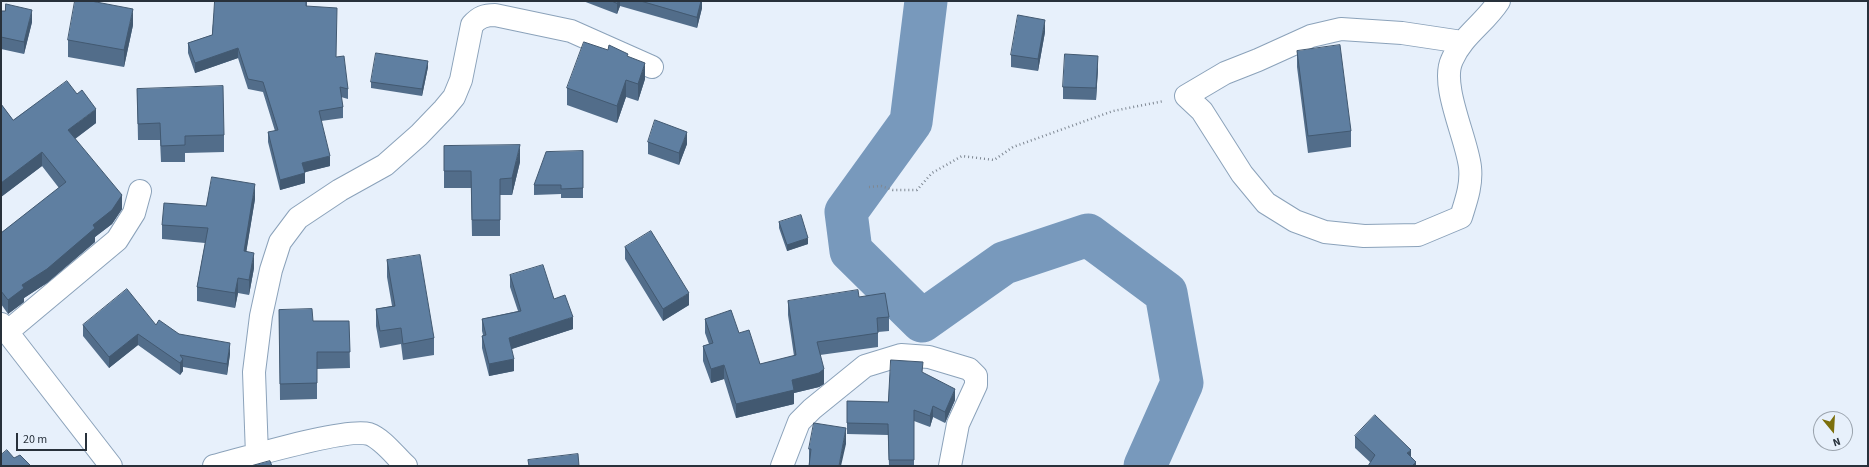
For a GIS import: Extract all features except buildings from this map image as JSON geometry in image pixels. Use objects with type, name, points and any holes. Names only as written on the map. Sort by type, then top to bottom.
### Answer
[{"type":"street","points":[[1462,42],[1402,34],[1341,29],[1311,36],[1225,73],[1186,96],[1202,111],[1242,174],[1266,203],[1295,221],[1325,232],[1364,236],[1418,235],[1461,217],[1470,191],[1470,167],[1448,79],[1451,61],[1462,42],[1484,21],[1499,1]]},
{"type":"street","points":[[257,455],[254,372],[261,316],[271,270],[280,242],[298,218],[340,190],[385,165],[419,135],[444,109],[454,97],[461,80],[472,24],[477,19],[486,15],[495,15],[571,31],[652,67]]},
{"type":"street","points":[[110,466],[4,328],[117,240],[134,213],[140,191]]},
{"type":"street","points":[[782,466],[799,422],[812,409],[865,366],[901,355],[929,357],[969,369],[976,376],[976,386],[958,424],[950,466]]},
{"type":"street","points":[[214,466],[310,441],[358,432],[369,434],[379,440],[406,466]]},
{"type":"path","points":[[869,187],[881,186],[893,190],[917,190],[932,173],[962,156],[994,160],[1012,147],[1113,111],[1186,96]]},
{"type":"waterway","points":[[926,1],[911,122],[846,212],[851,251],[922,321],[1004,263],[1088,235],[1166,293],[1182,383],[1145,466]]}]
